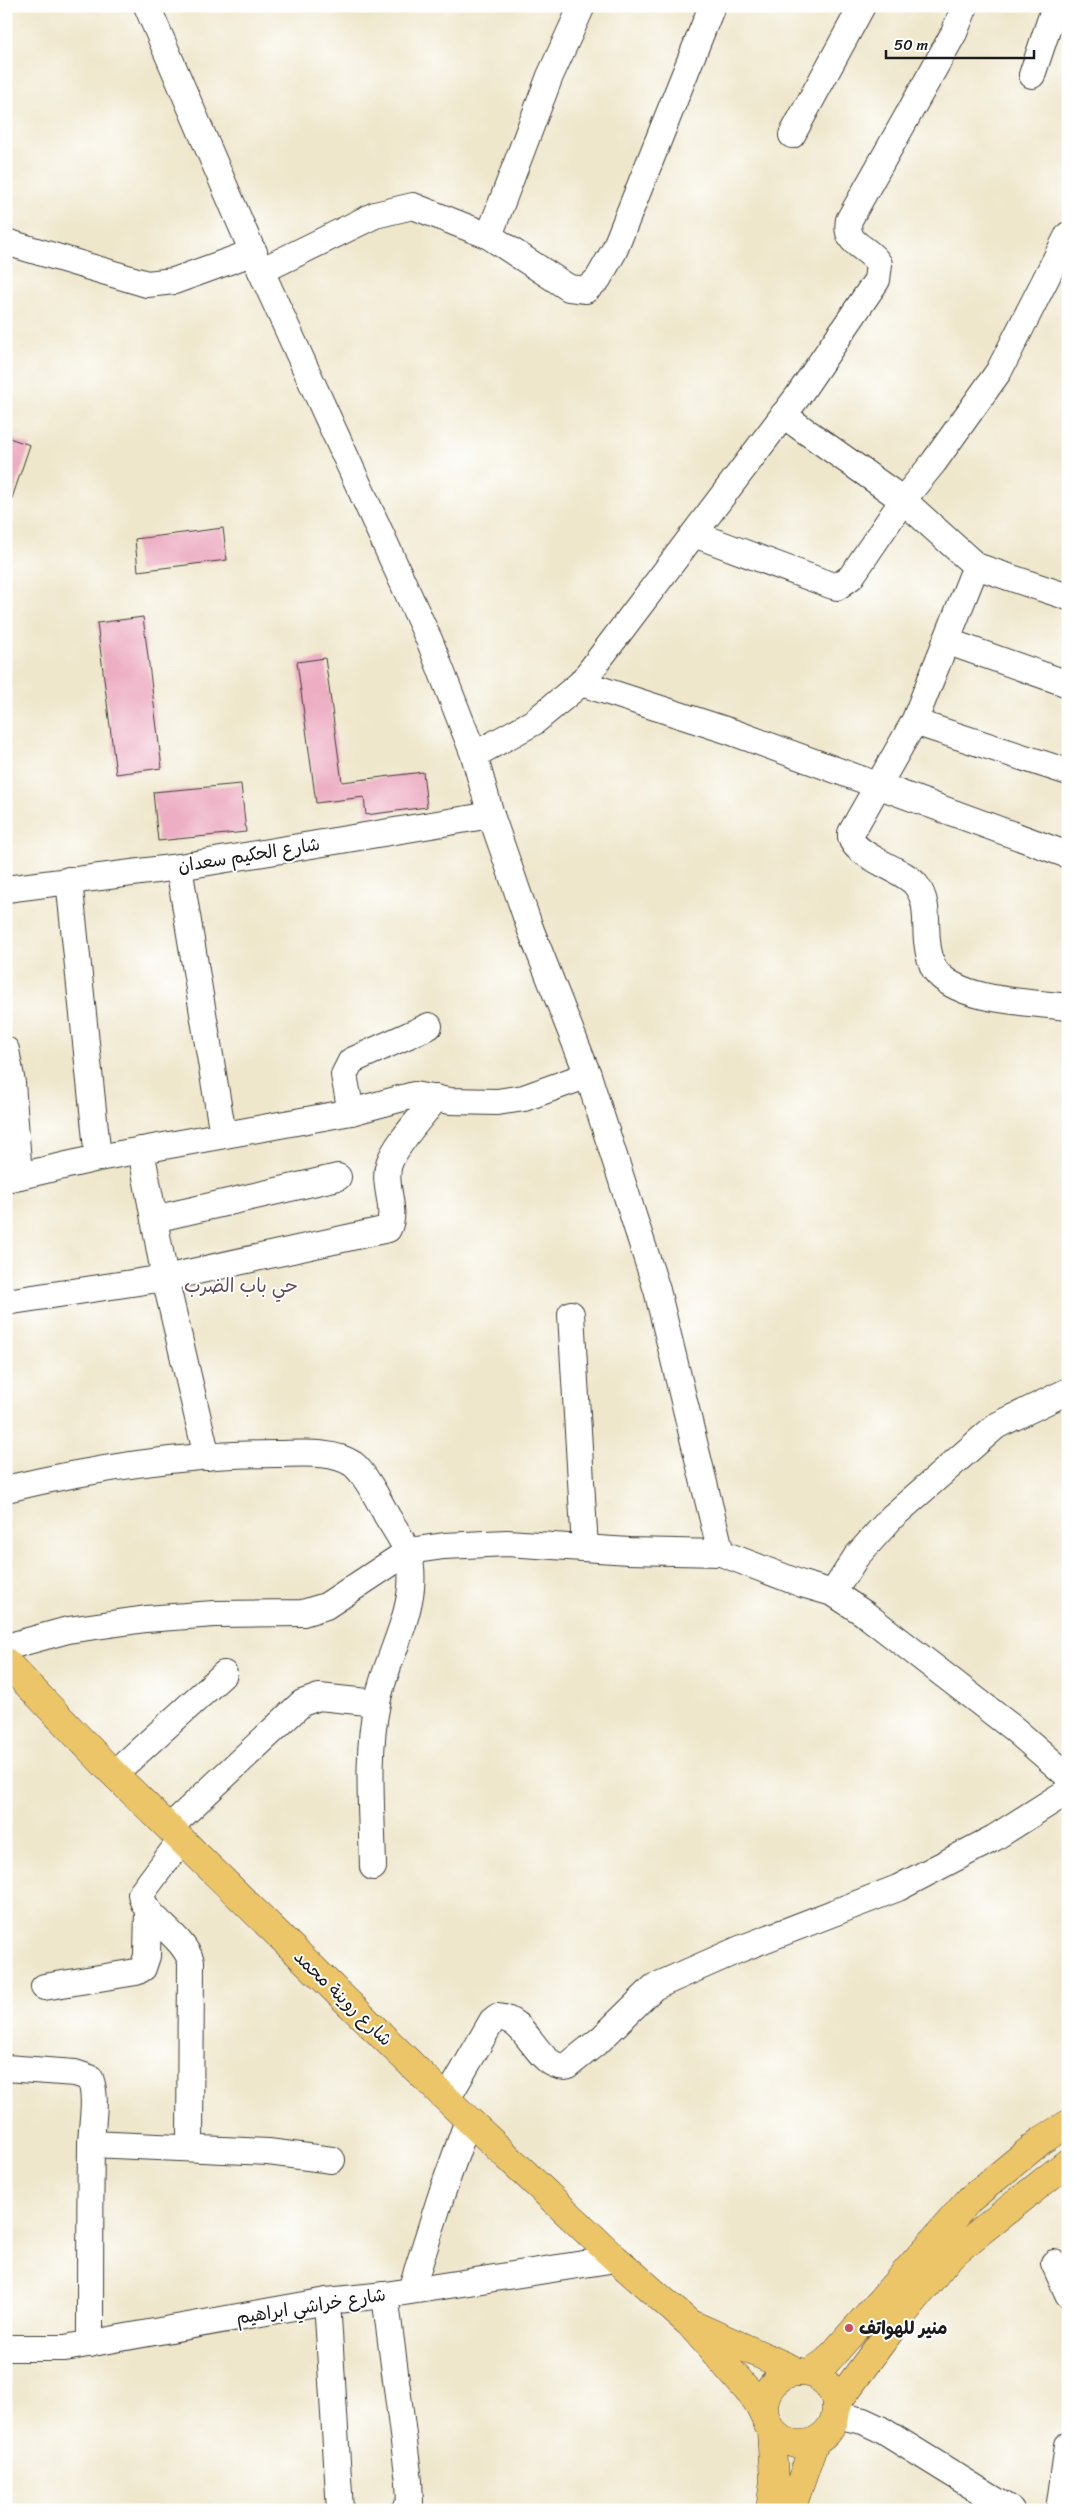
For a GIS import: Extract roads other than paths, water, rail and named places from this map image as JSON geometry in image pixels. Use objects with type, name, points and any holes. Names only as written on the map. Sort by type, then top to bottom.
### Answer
[{"type":"main road","name":"شارع روينة محمد","points":[[6,1662],[114,1774],[446,2099],[616,2259],[690,2324]]},
{"type":"main road","points":[[770,2510],[774,2480],[769,2426],[764,2409],[770,2388],[782,2377],[804,2372],[827,2361],[970,2199],[1042,2140],[1068,2124]]},
{"type":"main road","points":[[690,2324],[756,2400],[769,2426],[792,2443],[804,2444],[815,2441],[825,2434],[836,2409],[896,2323],[951,2255],[1068,2162]]},
{"type":"main road","points":[[690,2324],[804,2372],[828,2385],[836,2409]]},
{"type":"main road","points":[[791,2510],[815,2441]]},
{"type":"street","points":[[147,6],[257,261],[430,642],[474,755],[491,815],[530,928],[588,1075],[657,1290],[721,1552]]},
{"type":"street","points":[[489,236],[550,76],[582,6]]},
{"type":"street","points":[[6,242],[147,284],[174,281],[257,261],[375,215],[398,208],[413,206],[489,236],[569,288],[586,290],[598,280],[614,250],[712,6]]},
{"type":"street","points":[[792,135],[862,6]]},
{"type":"street","points":[[474,755],[534,722],[581,683],[783,415],[877,280],[880,264],[875,257],[852,241],[847,231],[849,220],[954,34],[964,6]]},
{"type":"street","points":[[1032,75],[1055,6]]},
{"type":"street","points":[[694,534],[837,586],[851,577],[903,500],[970,414],[999,371],[1068,235]]},
{"type":"street","points":[[783,415],[903,500],[976,566],[1068,597]]},
{"type":"street","points":[[976,566],[914,722],[850,833],[851,841],[858,849],[900,873],[916,885],[923,899],[926,913],[930,957],[934,968],[941,977],[974,994],[996,1000],[1068,1008]]},
{"type":"street","points":[[946,641],[1068,684]]},
{"type":"street","points":[[581,683],[732,732],[1068,855]]},
{"type":"street","points":[[914,722],[1068,772]]},
{"type":"street","name":"شارع الحكيم سعدان","points":[[6,889],[179,867],[491,815]]},
{"type":"street","points":[[179,867],[223,1135]]},
{"type":"street","points":[[69,880],[98,1158]]},
{"type":"street","points":[[351,1112],[344,1076],[351,1061],[429,1026]]},
{"type":"street","points":[[6,1050],[12,1083],[13,1177],[98,1158],[351,1112],[414,1095],[466,1102],[497,1102],[524,1098],[588,1075]]},
{"type":"street","points":[[6,1302],[165,1278],[388,1229],[391,1222],[387,1174],[389,1164],[436,1098]]},
{"type":"street","points":[[141,1150],[165,1278],[206,1456]]},
{"type":"street","points":[[154,1219],[338,1177]]},
{"type":"street","points":[[571,1314],[585,1548]]},
{"type":"street","points":[[833,1593],[856,1557],[892,1517],[996,1426],[1068,1391]]},
{"type":"street","points":[[6,1489],[68,1474],[206,1456],[305,1454],[337,1457],[354,1465],[409,1551],[411,1587],[407,1612],[377,1703],[373,1730],[373,1867]]},
{"type":"street","points":[[6,1647],[68,1630],[146,1619],[214,1614],[303,1613],[326,1606],[409,1551],[444,1546],[507,1542],[585,1548],[721,1552],[802,1584],[833,1593],[865,1614],[1014,1730],[1068,1776]]},
{"type":"street","points":[[114,1774],[224,1674]]},
{"type":"street","points":[[190,2148],[191,1961],[183,1943],[142,1902],[142,1890],[175,1834],[302,1703],[319,1697],[377,1703]]},
{"type":"street","points":[[446,2099],[492,2021],[497,2017],[513,2020],[551,2064],[559,2068],[566,2068],[601,2039],[654,1986],[740,1948],[898,1888],[994,1838],[1068,1791]]},
{"type":"street","points":[[44,1987],[136,1972],[143,1968],[147,1956],[148,1910]]},
{"type":"street","points":[[6,2068],[75,2073],[90,2078],[95,2094],[90,2144],[90,2344]]},
{"type":"street","points":[[412,2290],[442,2193],[468,2120]]},
{"type":"street","points":[[90,2144],[268,2152],[332,2160]]},
{"type":"street","name":"شارع خراشي ابراهيم","points":[[6,2348],[65,2348],[327,2301],[385,2295],[616,2259]]},
{"type":"street","points":[[1054,2263],[1068,2294]]},
{"type":"street","points":[[385,2295],[409,2487],[410,2503],[404,2510]]},
{"type":"street","points":[[327,2301],[340,2510]]},
{"type":"street","points":[[836,2409],[880,2429],[1011,2510]]},
{"type":"street","points":[[1059,2510],[1068,2445]]},
{"type":"place","name":"منير للهواتف","points":[[849,2328]]},
{"type":"district","name":"حي باب الضرب","points":[[241,1285]]}]
